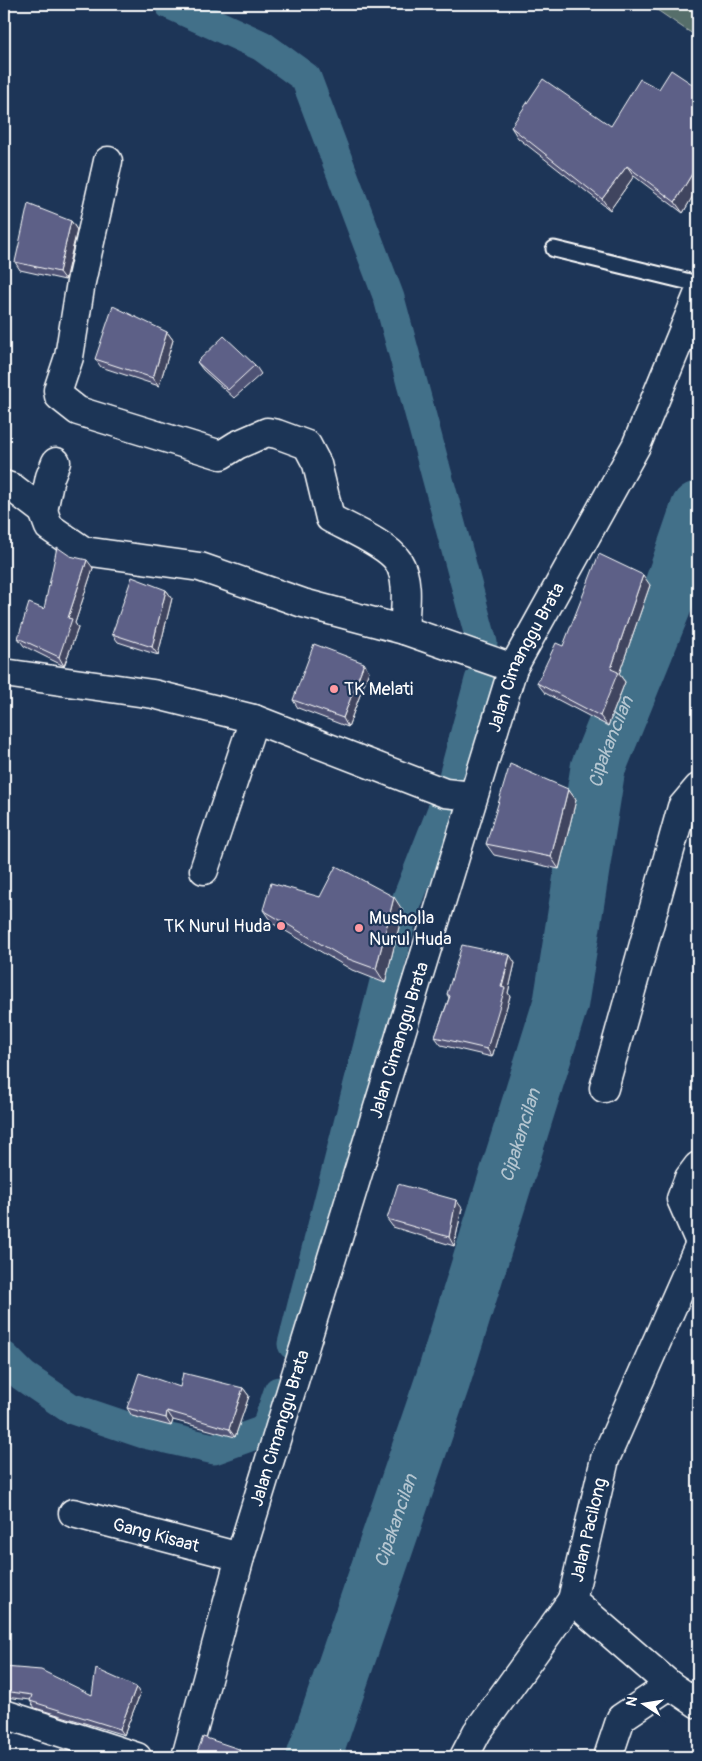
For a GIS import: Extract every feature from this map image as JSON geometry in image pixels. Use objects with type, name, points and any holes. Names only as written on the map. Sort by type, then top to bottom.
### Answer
[{"type":"street","points":[[108,161],[81,282],[69,357],[58,390],[59,396],[64,402],[78,411],[221,455],[237,444],[266,432],[306,445],[317,464],[330,518],[382,547],[398,561],[405,584],[404,630]]},
{"type":"street","name":"Jalan Cimanggu Brata","points":[[186,1757],[240,1557],[513,668],[636,446],[698,295]]},
{"type":"street","points":[[56,462],[50,477],[43,511],[49,528],[84,551],[200,567],[303,603],[404,630],[513,668]]},
{"type":"street","points":[[4,485],[13,488],[43,511]]},
{"type":"street","points":[[4,673],[153,694],[254,719],[445,793],[473,796]]},
{"type":"street","points":[[204,870],[254,719]]},
{"type":"street","points":[[604,1088],[682,807],[698,788]]},
{"type":"street","points":[[698,1166],[689,1178],[681,1199],[698,1238]]},
{"type":"street","name":"Jalan Pacilong","points":[[698,1248],[605,1459],[572,1600],[670,1685],[698,1704]]},
{"type":"street","name":"Gang Kisaat","points":[[73,1513],[240,1557]]},
{"type":"street","points":[[464,1757],[477,1732],[572,1600]]},
{"type":"street","points":[[608,1757],[621,1718],[670,1685]]},
{"type":"street","points":[[4,1714],[137,1757]]},
{"type":"lane","points":[[554,249],[698,284]]},
{"type":"green space","points":[[647,4],[698,4],[698,37],[660,12]]},
{"type":"building","points":[[671,70],[698,88],[698,164],[675,202],[627,166],[602,199],[511,127],[543,79],[611,126],[640,79],[659,89]]},
{"type":"building","points":[[28,204],[71,221],[59,272],[15,262]]},
{"type":"building","points":[[113,306],[167,332],[153,378],[95,359]]},
{"type":"building","points":[[224,336],[255,365],[228,390],[197,362]]},
{"type":"building","points":[[57,547],[70,556],[87,560],[68,618],[72,619],[59,657],[18,638],[29,603],[44,609]]},
{"type":"building","points":[[599,554],[643,575],[611,669],[618,672],[600,716],[537,683],[556,643],[563,646]]},
{"type":"building","points":[[132,577],[166,590],[152,647],[112,634]]},
{"type":"building","name":"TK Melati","points":[[314,644],[364,663],[343,718],[293,700]]},
{"type":"building","points":[[510,764],[568,789],[551,857],[486,844]]},
{"type":"building","points":[[336,866],[394,897],[376,969],[343,957],[263,910],[271,883],[320,897]]},
{"type":"building","points":[[462,945],[510,955],[501,987],[505,988],[487,1049],[435,1037],[450,996],[447,994]]},
{"type":"building","points":[[398,1184],[456,1200],[449,1237],[387,1219]]},
{"type":"building","points":[[139,1373],[180,1387],[183,1373],[243,1388],[229,1429],[167,1411],[166,1418],[127,1408]]},
{"type":"building","points":[[4,1667],[41,1670],[92,1695],[96,1669],[136,1687],[120,1729],[30,1701],[32,1695],[4,1691]]},
{"type":"building","points":[[203,1737],[239,1749],[234,1757],[195,1757]]},
{"type":"waterway","points":[[170,4],[262,46],[306,78],[389,298],[482,643]]},
{"type":"waterway","name":"Cipakancilan","points":[[314,1757],[443,1380],[561,1002],[598,768],[670,591],[698,509]]},
{"type":"waterway","points":[[454,777],[480,680]]},
{"type":"waterway","points":[[293,1344],[403,911],[444,807]]},
{"type":"waterway","points":[[4,1357],[23,1376],[70,1408],[144,1433],[214,1449],[266,1430],[279,1392]]},
{"type":"place","name":"TK Melati","points":[[334,689]]},
{"type":"place","name":"TK Nurul Huda","points":[[281,926]]},
{"type":"place","name":"Musholla Nurul Huda","points":[[359,928]]}]
